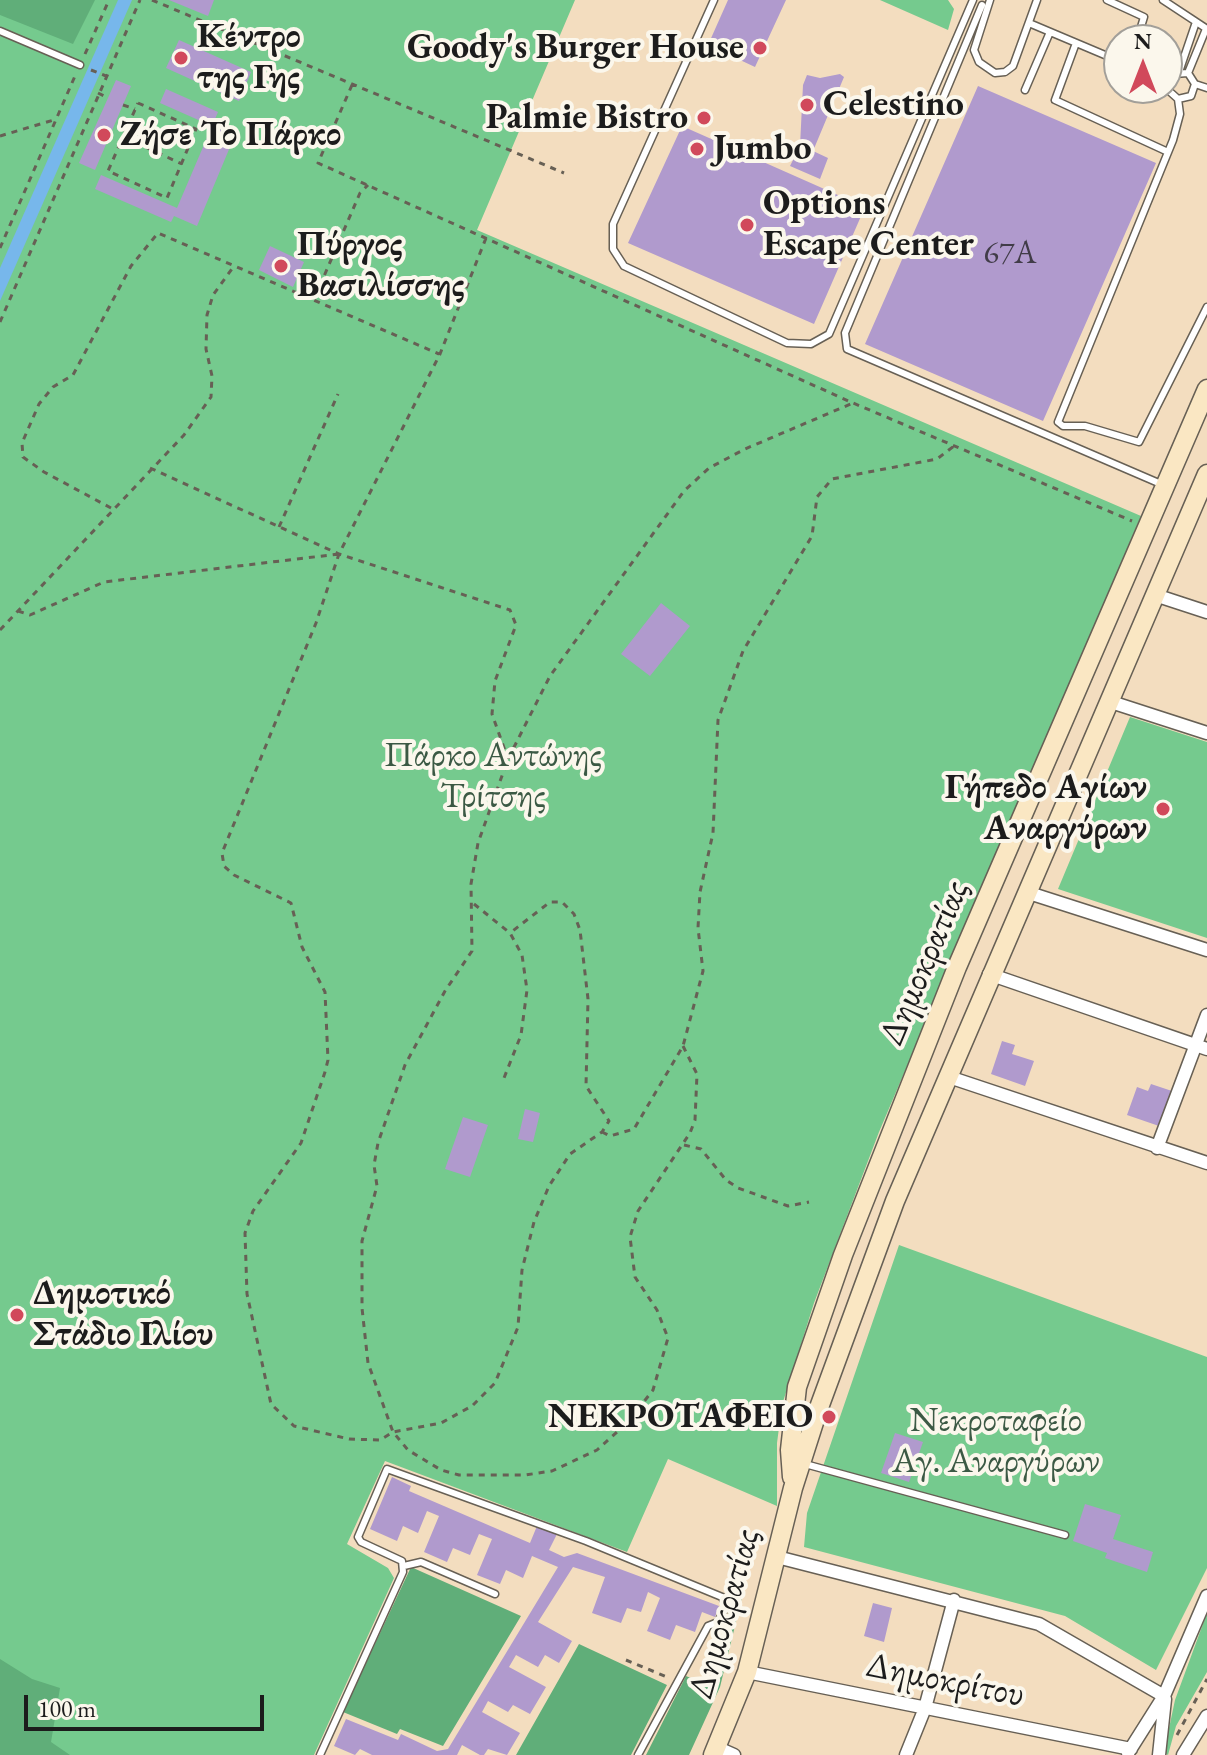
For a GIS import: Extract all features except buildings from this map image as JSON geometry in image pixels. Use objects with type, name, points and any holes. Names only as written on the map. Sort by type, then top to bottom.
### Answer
[{"type":"main road","name":"Δημοκρατίας","points":[[793,1488],[790,1450],[795,1400],[821,1313],[957,967],[1207,389]]},
{"type":"main road","name":"Δημοκρατίας","points":[[714,1751],[747,1672],[801,1463],[890,1214],[989,974],[1207,474]]},
{"type":"street","points":[[1155,595],[1207,612]]},
{"type":"street","points":[[1108,701],[1207,733]]},
{"type":"street","points":[[1026,892],[1207,950]]},
{"type":"street","points":[[989,974],[1201,1047]]},
{"type":"street","points":[[1157,1148],[1201,1047],[1207,1015]]},
{"type":"street","points":[[946,1076],[1207,1163]]},
{"type":"street","points":[[777,1557],[954,1600],[1050,1628],[1164,1696]]},
{"type":"street","points":[[1129,1752],[1164,1696],[1207,1596]]},
{"type":"street","points":[[906,1755],[925,1708],[954,1600]]},
{"type":"street","name":"Δημοκρίτου","points":[[747,1672],[1129,1752]]},
{"type":"street","points":[[1159,1755],[1164,1696]]},
{"type":"street","points":[[1183,1755],[1207,1716]]},
{"type":"street","points":[[714,1751],[734,1755]]},
{"type":"lane","points":[[714,0],[613,224],[613,249],[624,266],[787,343],[811,344],[829,334],[973,0]]},
{"type":"lane","points":[[990,0],[974,50],[979,62],[995,73],[1005,72],[1013,66],[1037,0]]},
{"type":"lane","points":[[1107,0],[1144,17],[1142,24]]},
{"type":"lane","points":[[1163,0],[1207,29],[1188,73]]},
{"type":"lane","points":[[982,5],[845,333],[847,349],[1164,486]]},
{"type":"lane","points":[[1183,60],[1196,22]]},
{"type":"lane","points":[[1029,23],[1103,54]]},
{"type":"lane","points":[[0,31],[82,66]]},
{"type":"lane","points":[[1025,90],[1050,32]]},
{"type":"lane","points":[[1076,43],[1055,100],[1168,152]]},
{"type":"lane","points":[[1183,72],[1188,73]]},
{"type":"lane","points":[[1188,73],[1195,84],[1207,88]]},
{"type":"lane","points":[[1183,98],[1191,96],[1195,84]]},
{"type":"lane","points":[[1179,104],[1180,114],[1168,152],[1058,422],[1139,442],[1207,307]]},
{"type":"lane","points":[[801,1463],[1065,1535]]},
{"type":"lane","points":[[323,1754],[404,1566],[402,1561],[361,1542],[358,1537],[387,1469],[586,1541],[722,1597],[726,1606],[723,1613],[715,1624],[708,1626],[638,1755]]},
{"type":"lane","points":[[404,1566],[421,1562],[495,1594]]},
{"type":"path","points":[[0,248],[109,0]]},
{"type":"path","points":[[0,322],[103,75],[140,0]]},
{"type":"path","points":[[152,0],[564,173]]},
{"type":"path","points":[[82,66],[103,75]]},
{"type":"path","points":[[352,85],[318,163],[853,403],[1147,527]]},
{"type":"path","points":[[98,93],[108,98]]},
{"type":"path","points":[[138,103],[196,129],[167,198],[108,171],[123,137],[138,103]]},
{"type":"path","points":[[123,105],[135,110]]},
{"type":"path","points":[[0,136],[57,119]]},
{"type":"path","points":[[123,137],[182,164]]},
{"type":"path","points":[[314,298],[360,193],[368,185]]},
{"type":"path","points":[[111,508],[23,457],[22,443],[39,404],[53,387],[73,375],[131,266],[158,233],[440,354]]},
{"type":"path","points":[[486,238],[440,354],[339,554],[316,623],[222,857],[234,875],[284,897],[294,908],[302,947],[323,987],[327,1029],[325,1072],[301,1143],[247,1223],[247,1294],[271,1404],[286,1421],[306,1431],[361,1441],[380,1440],[393,1432],[441,1423],[472,1406],[495,1383],[518,1327],[522,1270],[534,1222],[549,1186],[570,1154],[602,1132],[609,1121],[586,1086],[588,999],[580,930],[574,914],[562,902],[550,902],[510,933]]},
{"type":"path","points":[[0,630],[111,508],[184,435],[211,397],[212,376],[206,349],[207,315],[213,295],[234,266]]},
{"type":"path","points":[[279,527],[338,394]]},
{"type":"path","points":[[683,1046],[693,1061],[698,1091],[695,1120],[638,1211],[630,1237],[635,1277],[664,1325],[668,1348],[653,1390],[613,1437],[597,1450],[552,1471],[476,1477],[441,1470],[408,1450],[393,1432],[368,1363],[361,1294],[362,1241],[375,1195],[375,1155],[405,1065],[431,1015],[472,951],[474,904],[471,884],[478,843],[508,759],[550,676],[684,491],[709,468],[745,449],[853,403]]},
{"type":"path","points":[[602,1132],[610,1136],[634,1129],[683,1046],[703,971],[698,928],[700,892],[713,833],[718,720],[743,651],[812,536],[817,497],[832,479],[937,459],[954,446]]},
{"type":"path","points":[[150,468],[339,554],[510,610],[516,625],[495,681],[492,714],[508,759]]},
{"type":"path","points":[[18,611],[30,615],[104,582],[339,554]]},
{"type":"path","points":[[474,904],[510,933],[522,955],[527,990],[521,1035],[504,1078]]},
{"type":"path","points":[[682,1145],[701,1149],[726,1180],[748,1192],[795,1207],[809,1202]]},
{"type":"path","points":[[626,1660],[678,1682]]},
{"type":"path","points":[[1176,1738],[1207,1679]]},
{"type":"green space","name":"Πάρκο Αντώνης Τρίτσης","points":[[0,0],[575,0],[477,230],[1141,516],[879,1132],[814,1303],[782,1405],[777,1443],[777,1506],[668,1459],[627,1552],[385,1461],[347,1544],[388,1568],[394,1578],[314,1755],[0,1755]]},
{"type":"green space","points":[[0,0],[95,0],[73,44],[0,15]]},
{"type":"green space","points":[[880,0],[948,0],[954,9],[948,30]]},
{"type":"green space","points":[[1130,717],[1207,742],[1207,938],[1058,889]]},
{"type":"green space","name":"Νεκροταφείο Αγ. Αναργύρων","points":[[899,1245],[1207,1357],[1207,1568],[1156,1670],[1065,1616],[804,1547],[807,1513]]},
{"type":"green space","points":[[411,1567],[521,1616],[443,1746],[400,1729],[397,1734],[343,1712]]},
{"type":"green space","points":[[735,1590],[743,1593],[720,1687],[689,1755],[646,1755],[686,1676],[709,1686]]},
{"type":"green space","points":[[1207,1613],[1207,1672],[1176,1726],[1168,1755],[1164,1752],[1175,1700]]},
{"type":"green space","points":[[579,1644],[667,1685],[631,1755],[516,1755]]},
{"type":"green space","points":[[0,1659],[32,1679],[60,1688],[51,1742],[70,1755],[0,1755]]},
{"type":"water","points":[[118,0],[132,0],[0,301],[0,268]]},
{"type":"place","name":"Goody's Burger House","points":[[760,48]]},
{"type":"place","name":"Κέντρο της Γης","points":[[181,58]]},
{"type":"place","name":"Celestino","points":[[807,105]]},
{"type":"place","name":"Palmie Bistro","points":[[704,118]]},
{"type":"place","name":"Ζήσε Το Πάρκο","points":[[104,135]]},
{"type":"place","name":"Jumbo","points":[[697,149]]},
{"type":"place","name":"Options Escape Center","points":[[747,225]]},
{"type":"place","name":"Πύργος Βασιλίσσης","points":[[281,266]]},
{"type":"place","name":"Γήπεδο Αγίων Αναργύρων","points":[[1163,809]]},
{"type":"place","name":"Δημοτικό Στάδιο Ιλίου","points":[[17,1315]]},
{"type":"place","name":"ΝΕΚΡΟΤΑΦΕΙΟ","points":[[829,1417]]}]
